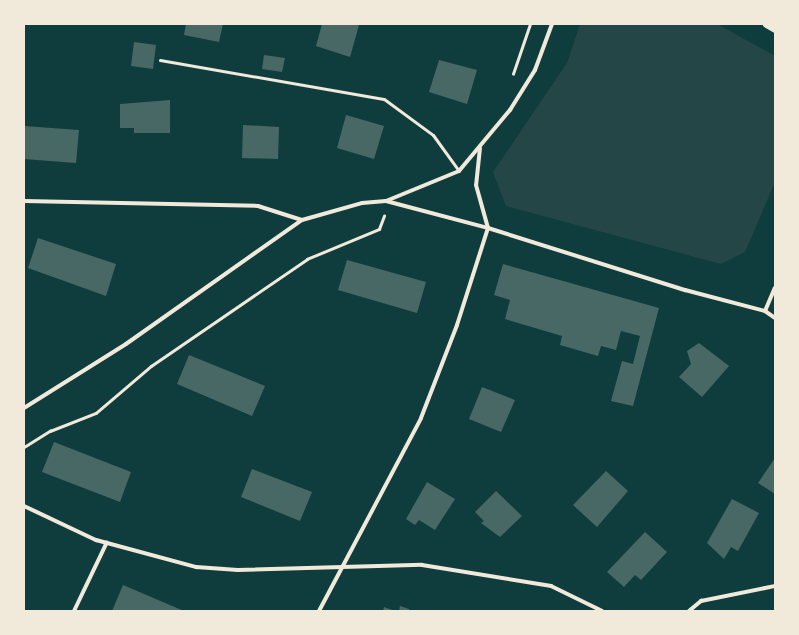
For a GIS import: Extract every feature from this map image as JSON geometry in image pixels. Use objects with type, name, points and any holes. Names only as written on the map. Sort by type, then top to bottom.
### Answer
[{"type":"street","points":[[24,408],[126,344],[302,220],[362,203],[386,201],[459,171],[510,110],[535,70],[552,24]]},
{"type":"street","points":[[766,24],[775,29]]},
{"type":"street","points":[[319,611],[340,566],[421,418],[457,325],[488,228],[476,185],[480,147]]},
{"type":"street","points":[[24,201],[258,206],[302,220]]},
{"type":"street","points":[[386,201],[488,228],[678,288],[764,311],[775,318]]},
{"type":"street","points":[[764,311],[775,288]]},
{"type":"street","points":[[24,506],[107,542],[196,567],[238,570],[340,566],[422,565],[552,586],[602,611]]},
{"type":"street","points":[[74,611],[107,542]]},
{"type":"street","points":[[689,611],[701,601],[775,586]]},
{"type":"lane","points":[[160,60],[384,99],[433,135],[459,171]]},
{"type":"path","points":[[510,82],[530,24]]},
{"type":"path","points":[[24,447],[50,431],[96,413],[151,366],[307,259],[379,229],[386,201]]},
{"type":"shaded area","points":[[580,24],[717,24],[775,56],[775,182],[745,252],[721,264],[506,206],[493,172],[567,63]]},
{"type":"building","points":[[186,24],[223,24],[219,42],[184,35]]},
{"type":"building","points":[[322,24],[359,25],[350,57],[316,46]]},
{"type":"building","points":[[134,42],[156,45],[153,69],[131,66]]},
{"type":"building","points":[[264,55],[285,58],[282,72],[262,69]]},
{"type":"building","points":[[439,60],[477,70],[467,104],[429,92]]},
{"type":"building","points":[[170,100],[170,133],[134,133],[134,128],[120,128],[120,104]]},
{"type":"building","points":[[346,115],[384,126],[374,159],[337,148]]},
{"type":"building","points":[[243,125],[279,127],[278,159],[242,158]]},
{"type":"building","points":[[24,126],[79,130],[76,163],[24,159]]},
{"type":"building","points":[[38,238],[116,264],[106,296],[28,268]]},
{"type":"building","points":[[347,260],[426,282],[417,313],[338,290]]},
{"type":"building","points":[[503,264],[659,308],[633,406],[611,401],[622,361],[633,364],[640,336],[621,331],[616,350],[601,346],[598,356],[560,345],[562,336],[505,319],[510,300],[494,295]]},
{"type":"building","points":[[699,343],[729,366],[702,397],[679,377],[691,364],[687,351]]},
{"type":"building","points":[[189,355],[265,386],[252,416],[177,384]]},
{"type":"building","points":[[482,387],[515,400],[501,432],[469,419]]},
{"type":"building","points":[[54,442],[131,472],[120,502],[42,472]]},
{"type":"building","points":[[775,458],[775,494],[758,483]]},
{"type":"building","points":[[252,469],[312,492],[300,521],[241,497]]},
{"type":"building","points":[[606,471],[628,491],[597,527],[573,505]]},
{"type":"building","points":[[427,482],[455,499],[435,530],[419,520],[415,525],[406,519]]},
{"type":"building","points":[[496,491],[522,516],[500,537],[481,523],[484,521],[475,512]]},
{"type":"building","points":[[732,499],[759,513],[738,551],[731,547],[724,559],[707,543]]},
{"type":"building","points":[[645,532],[667,552],[641,580],[635,575],[624,587],[607,572]]},
{"type":"building","points":[[123,585],[184,611],[112,611]]},
{"type":"building","points":[[400,606],[409,609],[409,611],[399,611]]},
{"type":"building","points":[[384,607],[395,611],[383,611]]}]
